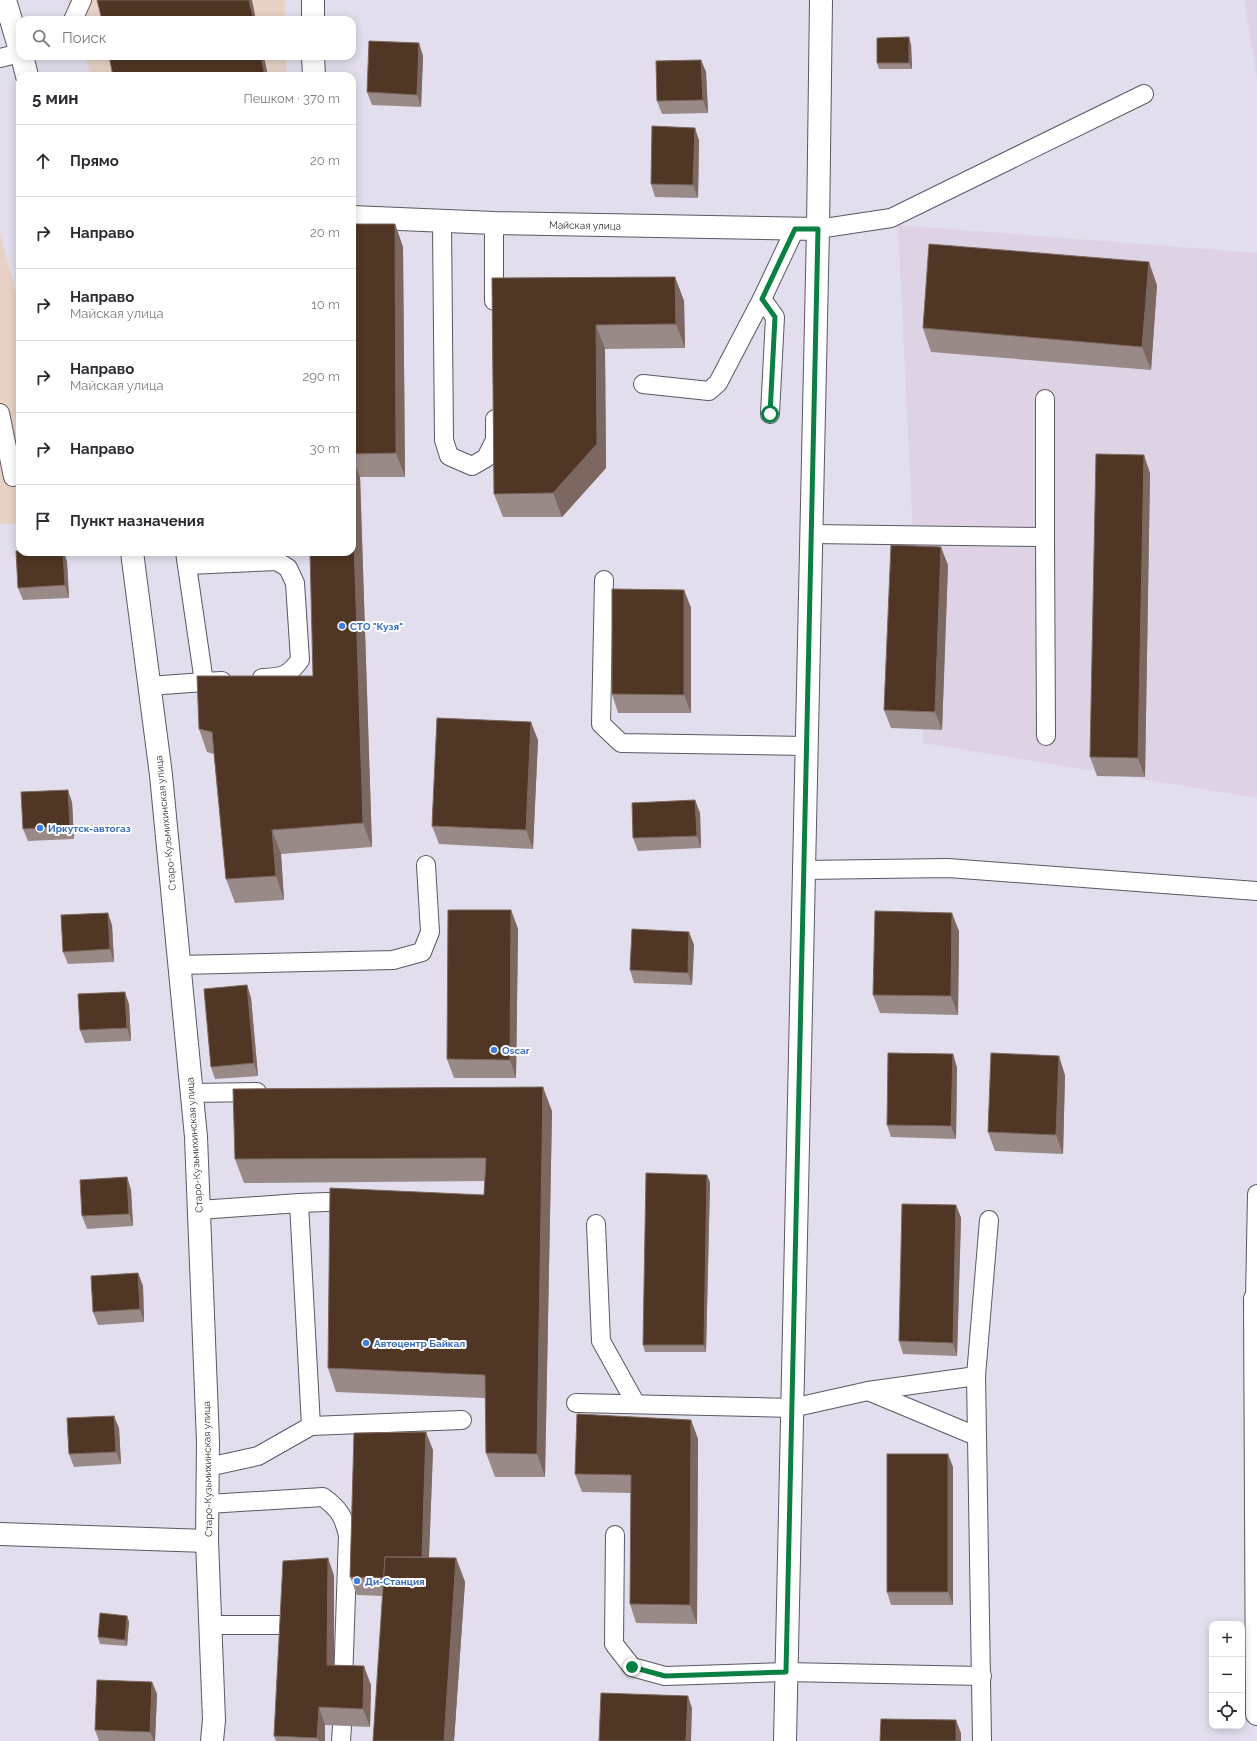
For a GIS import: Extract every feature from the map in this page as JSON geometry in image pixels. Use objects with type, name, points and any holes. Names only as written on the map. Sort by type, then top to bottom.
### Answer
[{"type":"street","points":[[5,0],[16,35]]},
{"type":"street","points":[[313,0],[313,16]]},
{"type":"street","points":[[785,1741],[806,746],[812,534],[821,0]]},
{"type":"street","points":[[23,60],[26,72]]},
{"type":"street","points":[[313,60],[314,72]]},
{"type":"street","name":"Майская улица","points":[[356,217],[494,223],[818,229]]},
{"type":"street","name":"Старо-Кузьмихинская улица","points":[[133,556],[161,775],[196,1137],[208,1467],[208,1541],[214,1720],[212,1741]]},
{"type":"street","points":[[1256,1299],[1257,1714]]},
{"type":"street","points":[[0,1534],[208,1541]]},
{"type":"lane","points":[[75,16],[82,0]]},
{"type":"lane","points":[[0,58],[16,50]]},
{"type":"lane","points":[[818,229],[891,218],[1144,94]]},
{"type":"lane","points":[[442,221],[444,440],[449,456],[472,466],[486,458],[496,440],[495,401]]},
{"type":"lane","points":[[494,223],[495,316]]},
{"type":"lane","points":[[644,384],[709,391],[718,383],[762,299],[795,229]]},
{"type":"lane","points":[[762,299],[775,317],[770,414]]},
{"type":"lane","points":[[1045,399],[1046,736]]},
{"type":"lane","points":[[0,413],[11,477]]},
{"type":"lane","points":[[812,534],[1045,537]]},
{"type":"lane","points":[[149,686],[282,677],[293,670],[300,660],[296,583],[288,568],[277,561],[187,559],[204,682]]},
{"type":"lane","points":[[604,580],[601,724],[621,743],[806,746]]},
{"type":"lane","points":[[179,965],[393,960],[422,952],[430,932],[426,865]]},
{"type":"lane","points":[[804,870],[948,868],[1257,891]]},
{"type":"lane","points":[[192,1093],[272,1092]]},
{"type":"lane","points":[[1256,1299],[1257,1194]]},
{"type":"lane","points":[[199,1210],[370,1200]]},
{"type":"lane","points":[[299,1203],[311,1426]]},
{"type":"lane","points":[[982,1741],[976,1376],[989,1220]]},
{"type":"lane","points":[[596,1224],[601,1341],[636,1404]]},
{"type":"lane","points":[[576,1403],[792,1408],[868,1391],[976,1376]]},
{"type":"lane","points":[[868,1391],[976,1436]]},
{"type":"lane","points":[[208,1467],[258,1456],[311,1426],[462,1420]]},
{"type":"lane","points":[[208,1504],[323,1497],[337,1507],[345,1522],[348,1535],[340,1626],[343,1683]]},
{"type":"lane","points":[[615,1535],[614,1644],[632,1667],[665,1676],[786,1672],[982,1676]]},
{"type":"lane","points":[[211,1625],[287,1625]]},
{"type":"shaded area","points":[[67,0],[285,0],[285,16],[72,16]]},
{"type":"shaded area","points":[[1244,0],[1257,0],[1257,78]]},
{"type":"shaded area","points":[[86,60],[286,60],[287,72],[90,72]]},
{"type":"shaded area","points":[[898,225],[1257,253],[1257,798],[923,743]]},
{"type":"shaded area","points":[[0,233],[16,294],[16,524],[0,524]]},
{"type":"building","points":[[97,0],[249,0],[253,16],[101,16]]},
{"type":"building","points":[[909,37],[909,63],[877,63],[877,38]]},
{"type":"building","points":[[369,41],[419,43],[417,95],[367,92]]},
{"type":"building","points":[[110,60],[262,60],[264,72],[112,72]]},
{"type":"building","points":[[701,60],[703,100],[657,101],[656,61]]},
{"type":"building","points":[[652,126],[695,128],[693,185],[651,184]]},
{"type":"building","points":[[356,224],[395,224],[396,453],[356,454]]},
{"type":"building","points":[[929,244],[1149,262],[1142,347],[923,328]]},
{"type":"building","points":[[675,277],[676,324],[596,325],[597,444],[553,493],[494,494],[492,278]]},
{"type":"building","points":[[1096,454],[1144,455],[1138,758],[1090,757]]},
{"type":"building","points":[[891,545],[941,547],[935,712],[884,710]]},
{"type":"building","points":[[16,556],[63,556],[65,585],[18,588]]},
{"type":"building","points":[[310,556],[354,556],[363,823],[272,830],[276,876],[226,879],[212,732],[199,729],[197,676],[313,676]]},
{"type":"building","points":[[612,589],[684,590],[684,695],[612,694]]},
{"type":"building","points":[[437,718],[531,722],[526,830],[432,826]]},
{"type":"building","points":[[68,790],[70,826],[23,829],[21,792]]},
{"type":"building","points":[[695,800],[697,836],[633,838],[632,803]]},
{"type":"building","points":[[448,910],[511,910],[510,1060],[447,1059]]},
{"type":"building","points":[[875,911],[952,913],[951,996],[873,995]]},
{"type":"building","points":[[108,913],[110,949],[63,952],[61,915]]},
{"type":"building","points":[[632,929],[689,932],[688,973],[630,970]]},
{"type":"building","points":[[247,985],[254,1063],[211,1067],[204,989]]},
{"type":"building","points":[[125,992],[127,1028],[80,1030],[78,994]]},
{"type":"building","points":[[888,1053],[953,1054],[951,1126],[887,1125]]},
{"type":"building","points":[[991,1053],[1059,1056],[1056,1135],[988,1132]]},
{"type":"building","points":[[543,1087],[537,1454],[486,1453],[485,1375],[328,1368],[330,1188],[484,1195],[486,1158],[235,1159],[233,1089]]},
{"type":"building","points":[[646,1173],[707,1175],[704,1345],[643,1345]]},
{"type":"building","points":[[127,1177],[129,1214],[82,1216],[80,1180]]},
{"type":"building","points":[[902,1204],[956,1205],[953,1343],[899,1341]]},
{"type":"building","points":[[138,1273],[140,1309],[93,1312],[91,1276]]},
{"type":"building","points":[[577,1414],[691,1420],[690,1605],[630,1604],[631,1475],[575,1474]]},
{"type":"building","points":[[114,1416],[116,1452],[69,1454],[67,1418]]},
{"type":"building","points":[[426,1432],[422,1557],[385,1557],[384,1578],[350,1577],[354,1433]]},
{"type":"building","points":[[887,1454],[948,1454],[948,1592],[887,1592]]},
{"type":"building","points":[[385,1557],[456,1558],[444,1741],[373,1741]]},
{"type":"building","points":[[328,1558],[327,1665],[364,1666],[363,1709],[319,1707],[317,1738],[274,1736],[283,1561]]},
{"type":"building","points":[[100,1613],[127,1616],[125,1640],[98,1637]]},
{"type":"building","points":[[97,1680],[152,1682],[150,1732],[95,1730]]},
{"type":"building","points":[[601,1693],[688,1696],[686,1741],[599,1741]]},
{"type":"building","points":[[881,1719],[956,1720],[956,1741],[880,1741]]},
{"type":"place","name":"СТО \"Кузя\"","points":[[342,626]]},
{"type":"place","name":"Иркутск-автогаз","points":[[40,828]]},
{"type":"place","name":"Oscar","points":[[494,1050]]},
{"type":"place","name":"Автоцентр Байкал","points":[[366,1343]]},
{"type":"place","name":"Ди-Станция","points":[[357,1581]]},
{"type":"route","points":[[632,1667],[665,1676],[786,1672],[818,229],[795,229],[762,299],[775,317],[770,414]]}]
